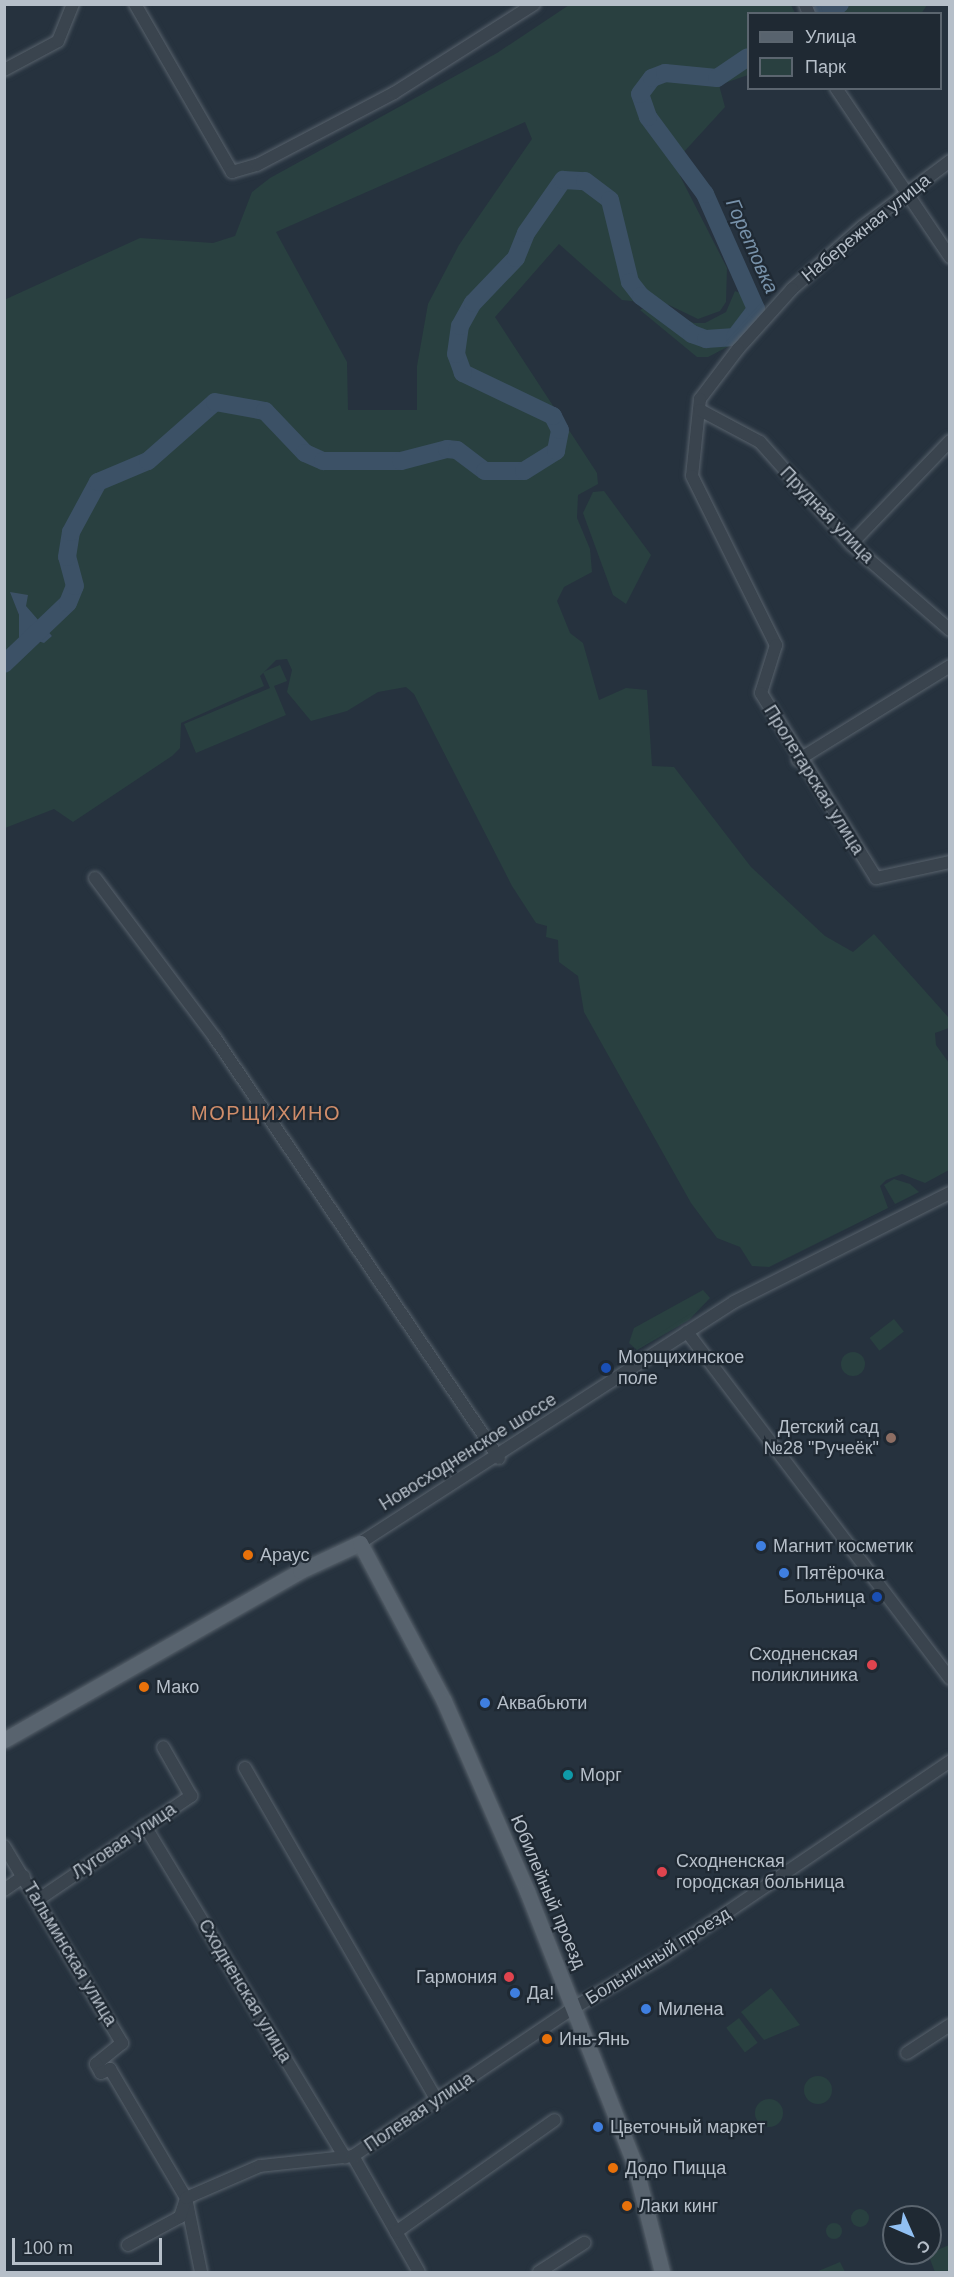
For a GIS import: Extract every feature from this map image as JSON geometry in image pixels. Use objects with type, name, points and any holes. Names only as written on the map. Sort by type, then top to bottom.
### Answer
[{"type":"main road","name":"Новосходненское шоссе","points":[[4,1740],[300,1571],[360,1543]]},
{"type":"main road","name":"Юбилейный проезд","points":[[360,1543],[475,1767],[575,2007],[634,2162],[662,2272]]},
{"type":"street","points":[[4,70],[58,41],[73,4]]},
{"type":"street","points":[[135,4],[232,172],[257,165],[394,93],[534,4]]},
{"type":"street","points":[[837,90],[950,256]]},
{"type":"street","name":"Набережная улица","points":[[700,410],[700,399],[719,374],[792,289],[907,193],[950,161]]},
{"type":"street","name":"Прудная улица","points":[[700,410],[760,442],[851,544],[950,630]]},
{"type":"street","name":"Пролетарская улица","points":[[700,410],[693,476],[776,645],[761,693],[798,760],[876,878],[950,862]]},
{"type":"street","points":[[851,544],[950,441]]},
{"type":"street","points":[[798,760],[950,666]]},
{"type":"street","points":[[95,878],[214,1038],[499,1458]]},
{"type":"street","name":"Новосходненское шоссе","points":[[360,1543],[499,1458],[687,1332],[770,1282],[947,1197]]},
{"type":"street","points":[[687,1332],[950,1678]]},
{"type":"street","name":"Луговая улица","points":[[39,1899],[191,1796],[163,1747]]},
{"type":"street","name":"Больничный проезд","points":[[575,2007],[664,1955],[950,1761]]},
{"type":"street","points":[[245,1768],[437,2101]]},
{"type":"street","name":"Сходненская улица","points":[[145,1826],[419,2272]]},
{"type":"street","name":"Тальминская улица","points":[[4,1846],[39,1899],[122,2043],[96,2064],[101,2073],[110,2069],[186,2199]]},
{"type":"street","points":[[4,1890],[24,1876]]},
{"type":"street","name":"Полевая улица","points":[[186,2199],[260,2166],[349,2156],[437,2101],[575,2007]]},
{"type":"street","points":[[907,2053],[950,2025]]},
{"type":"street","points":[[396,2232],[555,2121]]},
{"type":"street","points":[[128,2245],[180,2217],[186,2199]]},
{"type":"street","points":[[186,2199],[201,2272]]},
{"type":"street","points":[[539,2272],[584,2243]]},
{"type":"green space","points":[[816,4],[927,5],[922,12],[819,12]]},
{"type":"green space","points":[[569,5],[791,5],[794,12],[747,12],[747,75],[719,85],[725,107],[682,154],[680,176],[727,268],[726,302],[720,311],[698,319],[669,305],[622,300],[559,244],[495,317],[597,473],[598,484],[578,495],[577,518],[590,549],[592,572],[564,587],[557,601],[570,633],[583,643],[599,700],[626,688],[647,690],[652,766],[674,767],[751,867],[825,936],[853,952],[874,934],[949,1018],[949,1028],[935,1033],[936,1045],[949,1063],[949,1170],[925,1183],[902,1174],[886,1180],[880,1186],[888,1208],[769,1267],[752,1266],[740,1247],[717,1238],[691,1203],[584,1012],[578,976],[559,962],[558,940],[546,937],[547,926],[536,923],[512,886],[414,694],[406,687],[378,692],[347,711],[311,721],[287,692],[292,670],[287,659],[276,660],[260,676],[264,686],[181,723],[180,748],[172,756],[73,822],[54,809],[5,828],[4,300],[140,238],[213,243],[235,236],[252,192],[270,178],[497,53]],"holes":[[[525,122],[532,139],[459,245],[428,304],[417,366],[417,410],[348,410],[347,362],[276,232]],[[11,592],[52,636],[8,659],[19,643],[19,615]]]},
{"type":"green space","points":[[735,291],[755,299],[751,325],[737,342],[708,357],[697,357],[640,310],[652,304],[694,323],[705,323],[726,312]]},
{"type":"green space","points":[[604,491],[651,555],[626,604],[613,595],[583,513],[593,492]]},
{"type":"green space","points":[[280,665],[287,681],[274,686],[286,715],[196,753],[184,724],[270,688],[263,672]]},
{"type":"green space","points":[[894,1179],[910,1184],[919,1192],[895,1204],[884,1185]]},
{"type":"green space","points":[[703,1290],[710,1298],[689,1320],[637,1350],[629,1343],[634,1328]]},
{"type":"green space","points":[[894,1319],[904,1332],[879,1351],[870,1338]]},
{"type":"green space","points":[[853,1352],[861,1356],[865,1364],[861,1372],[853,1376],[845,1372],[841,1364],[845,1356]]},
{"type":"green space","points":[[771,1988],[800,2025],[764,2040],[741,2012]]},
{"type":"green space","points":[[739,2018],[758,2043],[745,2052],[726,2028]]},
{"type":"green space","points":[[818,2076],[828,2080],[832,2090],[828,2100],[818,2104],[808,2100],[804,2090],[808,2080]]},
{"type":"green space","points":[[769,2099],[779,2103],[783,2113],[779,2123],[769,2127],[759,2123],[755,2113],[759,2103]]},
{"type":"green space","points":[[860,2209],[868,2214],[869,2218],[864,2226],[860,2227],[852,2222],[851,2218],[856,2210]]},
{"type":"green space","points":[[831,2223],[837,2223],[842,2231],[840,2237],[831,2239],[826,2234],[826,2228]]},
{"type":"green space","points":[[949,2245],[949,2272],[935,2272],[932,2265],[942,2265],[942,2248]]},
{"type":"green space","points":[[840,2262],[845,2272],[816,2272]]},
{"type":"water","points":[[10,592],[28,595],[26,606],[52,636],[44,643],[35,640],[8,661],[19,642],[19,615]]},
{"type":"waterway","name":"Горетовка","points":[[823,12],[840,4]]},
{"type":"waterway","name":"Горетовка","points":[[4,664],[68,603],[75,586],[67,557],[71,532],[98,482],[148,461],[215,402],[265,411],[305,453],[323,461],[401,461],[447,449],[457,450],[485,471],[524,471],[556,451],[560,430],[553,416],[463,373],[456,354],[460,326],[473,303],[516,258],[526,233],[563,180],[585,181],[610,200],[630,282],[641,296],[692,334],[706,339],[735,337],[756,309],[705,194],[648,117],[640,94],[652,78],[665,73],[717,78],[747,58]]},
{"type":"place","name":"Морщихинское поле","points":[[606,1368]]},
{"type":"place","name":"Детский сад №28 \"Ручеёк\"","points":[[891,1438]]},
{"type":"place","name":"Магнит косметик","points":[[761,1546]]},
{"type":"place","name":"Араус","points":[[248,1555]]},
{"type":"place","name":"Пятёрочка","points":[[784,1573]]},
{"type":"place","name":"Больница","points":[[877,1597]]},
{"type":"place","name":"Сходненская поликлиника","points":[[872,1665]]},
{"type":"place","name":"Мако","points":[[144,1687]]},
{"type":"place","name":"Аквабьюти","points":[[485,1703]]},
{"type":"place","name":"Морг","points":[[568,1775]]},
{"type":"place","name":"Сходненская городская больница","points":[[662,1872]]},
{"type":"place","name":"Гармония","points":[[509,1977]]},
{"type":"place","name":"Да!","points":[[515,1993]]},
{"type":"place","name":"Милена","points":[[646,2009]]},
{"type":"place","name":"Инь-Янь","points":[[547,2039]]},
{"type":"place","name":"Цветочный маркет","points":[[598,2127]]},
{"type":"place","name":"Додо Пицца","points":[[613,2168]]},
{"type":"place","name":"Лаки кинг","points":[[627,2206]]},
{"type":"district","name":"МОРЩИХИНО","points":[[266,1113]]}]
